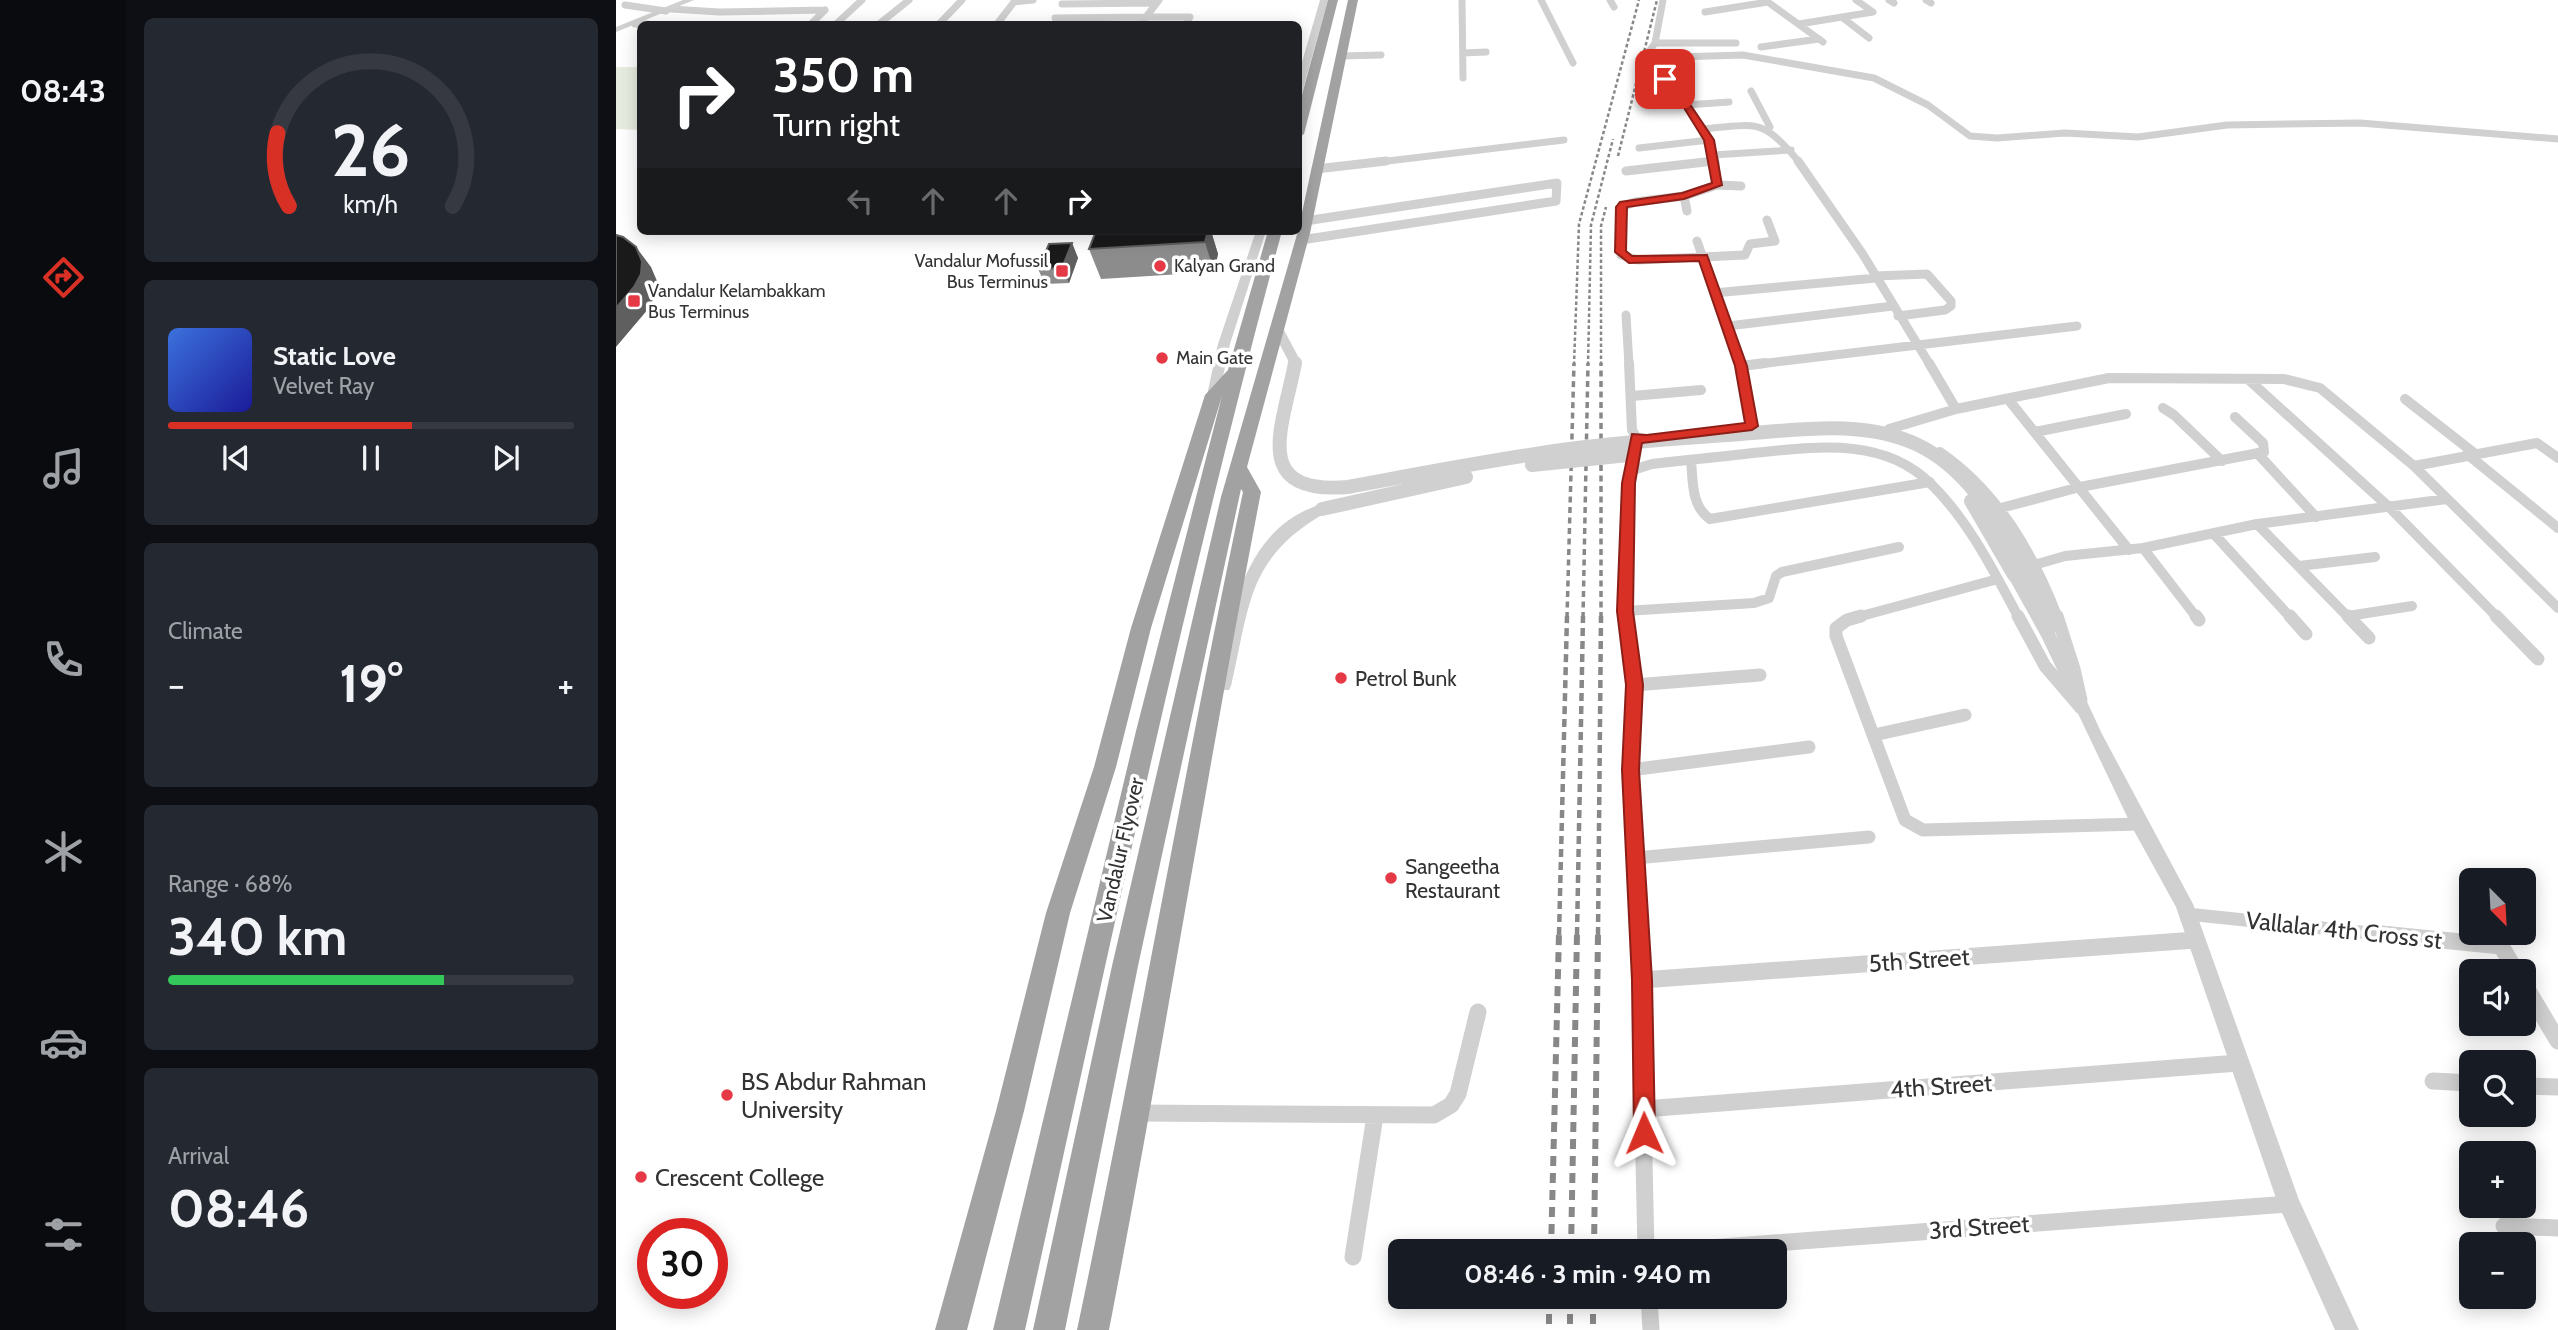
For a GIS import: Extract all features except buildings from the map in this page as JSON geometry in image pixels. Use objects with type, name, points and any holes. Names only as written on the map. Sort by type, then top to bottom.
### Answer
[{"type":"highway","points":[[1302,119],[1333,0]]},
{"type":"highway","name":"Vandalur Flyover","points":[[1049,1330],[1125,966],[1230,497],[1301,240],[1353,0]]},
{"type":"highway","name":"Vandalur Flyover","points":[[1009,1330],[1147,731],[1236,372],[1274,235]]},
{"type":"highway","points":[[951,1330],[1010,1111],[1058,913],[1105,767],[1141,628],[1213,395],[1236,372]]},
{"type":"highway","points":[[1093,1330],[1137,1113],[1201,747],[1252,492],[1238,467]]},
{"type":"street","points":[[642,21],[690,0]]},
{"type":"street","points":[[839,21],[862,0]]},
{"type":"street","points":[[884,21],[909,0]]},
{"type":"street","points":[[942,21],[962,0]]},
{"type":"street","points":[[999,21],[1014,2],[1033,0]]},
{"type":"street","points":[[1302,79],[1324,0]]},
{"type":"street","points":[[1462,0],[1463,78]]},
{"type":"street","points":[[1541,0],[1573,62]]},
{"type":"street","points":[[1663,0],[1655,43],[1645,58],[1642,70],[1662,77],[1702,129],[1709,140],[1714,158],[1717,185]]},
{"type":"street","points":[[1798,24],[1873,12],[1856,0]]},
{"type":"street","points":[[1705,12],[1766,1],[1821,41],[1760,47]]},
{"type":"street","points":[[1158,2],[1063,2],[1054,21],[1190,17],[1188,21]]},
{"type":"street","points":[[1142,21],[1158,2]]},
{"type":"street","points":[[625,5],[719,12],[827,11],[815,21]]},
{"type":"street","points":[[1843,18],[1869,38]]},
{"type":"street","points":[[616,30],[635,24]]},
{"type":"street","points":[[1655,43],[1737,43]]},
{"type":"street","points":[[1784,44],[1792,51]]},
{"type":"street","points":[[1463,53],[1486,52]]},
{"type":"street","points":[[1342,56],[1381,55]]},
{"type":"street","points":[[1645,58],[1743,55],[1874,78],[1928,104],[1970,136],[1997,138],[2065,133],[2138,137],[2227,125],[2360,123],[2558,139]]},
{"type":"street","points":[[1751,91],[1770,127],[1791,150],[1875,277],[1956,409]]},
{"type":"street","points":[[1686,105],[1729,102]]},
{"type":"street","points":[[1702,129],[1761,125],[1770,127]]},
{"type":"street","points":[[1317,169],[1564,140]]},
{"type":"street","points":[[1639,148],[1709,140]]},
{"type":"street","points":[[1626,171],[1791,150]]},
{"type":"street","points":[[1301,240],[1556,201],[1558,183],[1305,220]]},
{"type":"street","points":[[1741,186],[1717,185],[1684,196],[1635,202],[1621,207],[1620,252],[1629,260],[1745,255],[1750,244],[1775,241],[1767,220]]},
{"type":"street","points":[[1684,196],[1686,211]]},
{"type":"street","points":[[1213,395],[1224,344],[1260,235]]},
{"type":"street","points":[[1697,241],[1741,366],[1752,426]]},
{"type":"street","points":[[1714,293],[1927,274],[1951,302],[1951,306],[1945,310],[1898,316]]},
{"type":"street","points":[[1728,326],[1893,306]]},
{"type":"street","points":[[1626,315],[1632,430],[1636,437],[1633,470],[1628,483],[1625,611],[1634,685],[1630,770],[1642,980],[1646,1239]]},
{"type":"street","points":[[1741,366],[2077,326]]},
{"type":"street","points":[[1278,330],[1296,362],[1278,454],[1281,465],[1294,480],[1318,490],[1557,450],[1806,429],[1850,429],[1893,436],[1918,445],[1948,463],[1967,480],[1992,514],[2026,571],[2053,624],[2047,634]]},
{"type":"street","points":[[1889,429],[1956,409],[2109,378],[2297,380],[2320,388],[2414,466],[2558,608]]},
{"type":"street","points":[[2249,380],[2390,509],[2538,659]]},
{"type":"street","points":[[1632,396],[1701,390]]},
{"type":"street","points":[[2008,398],[2129,550]]},
{"type":"street","points":[[2405,400],[2558,528]]},
{"type":"street","points":[[2163,408],[2174,415],[2222,461]]},
{"type":"street","points":[[2035,432],[2126,414]]},
{"type":"street","points":[[2001,508],[2080,487],[2264,452],[2265,447],[2235,417]]},
{"type":"street","points":[[1636,437],[1647,440],[1752,426],[1839,424],[1889,429],[1946,455],[1978,480],[2001,508],[2034,565],[2075,663],[2083,710]]},
{"type":"street","points":[[1201,747],[1220,697],[1249,581],[1264,552],[1280,533],[1322,509],[1521,466],[1817,436],[1869,438],[1900,445],[1925,457],[1946,472],[1969,496],[2047,634],[2139,824],[2188,914],[2289,1204],[2347,1330]]},
{"type":"street","points":[[2414,466],[2537,443],[2558,458]]},
{"type":"street","points":[[1633,470],[1639,466],[1812,447],[1846,447],[1876,452],[1899,461],[1930,482],[1956,512],[2045,666],[2083,710]]},
{"type":"street","points":[[2258,454],[2316,517]]},
{"type":"street","points":[[1691,460],[1697,505],[1701,513],[1710,519],[1930,482]]},
{"type":"street","points":[[2034,565],[2065,556],[2143,548],[2257,524],[2390,509],[2446,499]]},
{"type":"street","points":[[2257,524],[2369,638]]},
{"type":"street","points":[[2214,534],[2306,634]]},
{"type":"street","points":[[1625,611],[1754,603],[1769,598],[1776,576],[1789,569],[1899,547]]},
{"type":"street","points":[[2143,548],[2199,620]]},
{"type":"street","points":[[2299,566],[2375,557]]},
{"type":"street","points":[[1997,579],[1840,623],[1836,628],[1836,636],[1905,820],[1923,830],[2139,824]]},
{"type":"street","points":[[2348,616],[2412,606]]},
{"type":"street","points":[[1634,685],[1760,675]]},
{"type":"street","points":[[1874,735],[1965,715]]},
{"type":"street","points":[[1630,770],[1809,747]]},
{"type":"street","points":[[1635,859],[1869,837]]},
{"type":"street","name":"Vallalar 4th Cross st","points":[[2188,914],[2501,946],[2509,959]]},
{"type":"street","name":"5th Street","points":[[1642,980],[2196,940]]},
{"type":"street","points":[[2536,1004],[2558,1041]]},
{"type":"street","points":[[1137,1113],[1434,1115],[1451,1105],[1458,1094],[1478,1012]]},
{"type":"street","name":"4th Street","points":[[1644,1109],[2238,1063]]},
{"type":"street","points":[[2432,1081],[2459,1082]]},
{"type":"street","points":[[2536,1086],[2558,1087]]},
{"type":"street","points":[[1353,1257],[1375,1115]]},
{"type":"street","name":"3rd Street","points":[[1787,1242],[2289,1204]]},
{"type":"street","points":[[2504,1226],[2558,1228]]},
{"type":"street","points":[[1650,1309],[1651,1330]]},
{"type":"shaded area","points":[[616,67],[637,67],[637,130],[616,129]]},
{"type":"railway","points":[[1574,365],[1579,224],[1639,0]]},
{"type":"railway","points":[[1618,156],[1657,0]]},
{"type":"railway","points":[[1588,365],[1591,225],[1613,139]]},
{"type":"railway","points":[[1601,616],[1601,226],[1606,207]]},
{"type":"railway","points":[[1567,618],[1574,363]]},
{"type":"railway","points":[[1583,618],[1588,363]]},
{"type":"railway","points":[[1559,935],[1567,616]]},
{"type":"railway","points":[[1577,935],[1583,616]]},
{"type":"railway","points":[[1598,935],[1601,616]]},
{"type":"railway","points":[[1551,1239],[1559,933]]},
{"type":"railway","points":[[1571,1239],[1577,933]]},
{"type":"railway","points":[[1594,1239],[1598,933]]},
{"type":"railway","points":[[1549,1309],[1549,1330]]},
{"type":"railway","points":[[1570,1309],[1570,1330]]},
{"type":"railway","points":[[1593,1309],[1593,1330]]},
{"type":"place","name":"Kalyan Grand","points":[[1160,266]]},
{"type":"place","name":"Vandalur Mofussil Bus Terminus","points":[[1062,271]]},
{"type":"place","name":"Vandalur Kelambakkam Bus Terminus","points":[[634,301]]},
{"type":"place","name":"Main Gate","points":[[1162,358]]},
{"type":"place","name":"Petrol Bunk","points":[[1341,678]]},
{"type":"place","name":"Sangeetha Restaurant","points":[[1391,878]]},
{"type":"place","name":"BS Abdur Rahman University","points":[[727,1095]]},
{"type":"place","name":"Crescent College","points":[[641,1177]]},
{"type":"route","points":[[1644,1133],[1642,980],[1630,770],[1634,685],[1625,611],[1628,483],[1633,470],[1636,437],[1647,440],[1752,426],[1741,366],[1703,258],[1629,260],[1620,252],[1621,207],[1628,203],[1684,196],[1717,185],[1709,140],[1665,79]]}]
